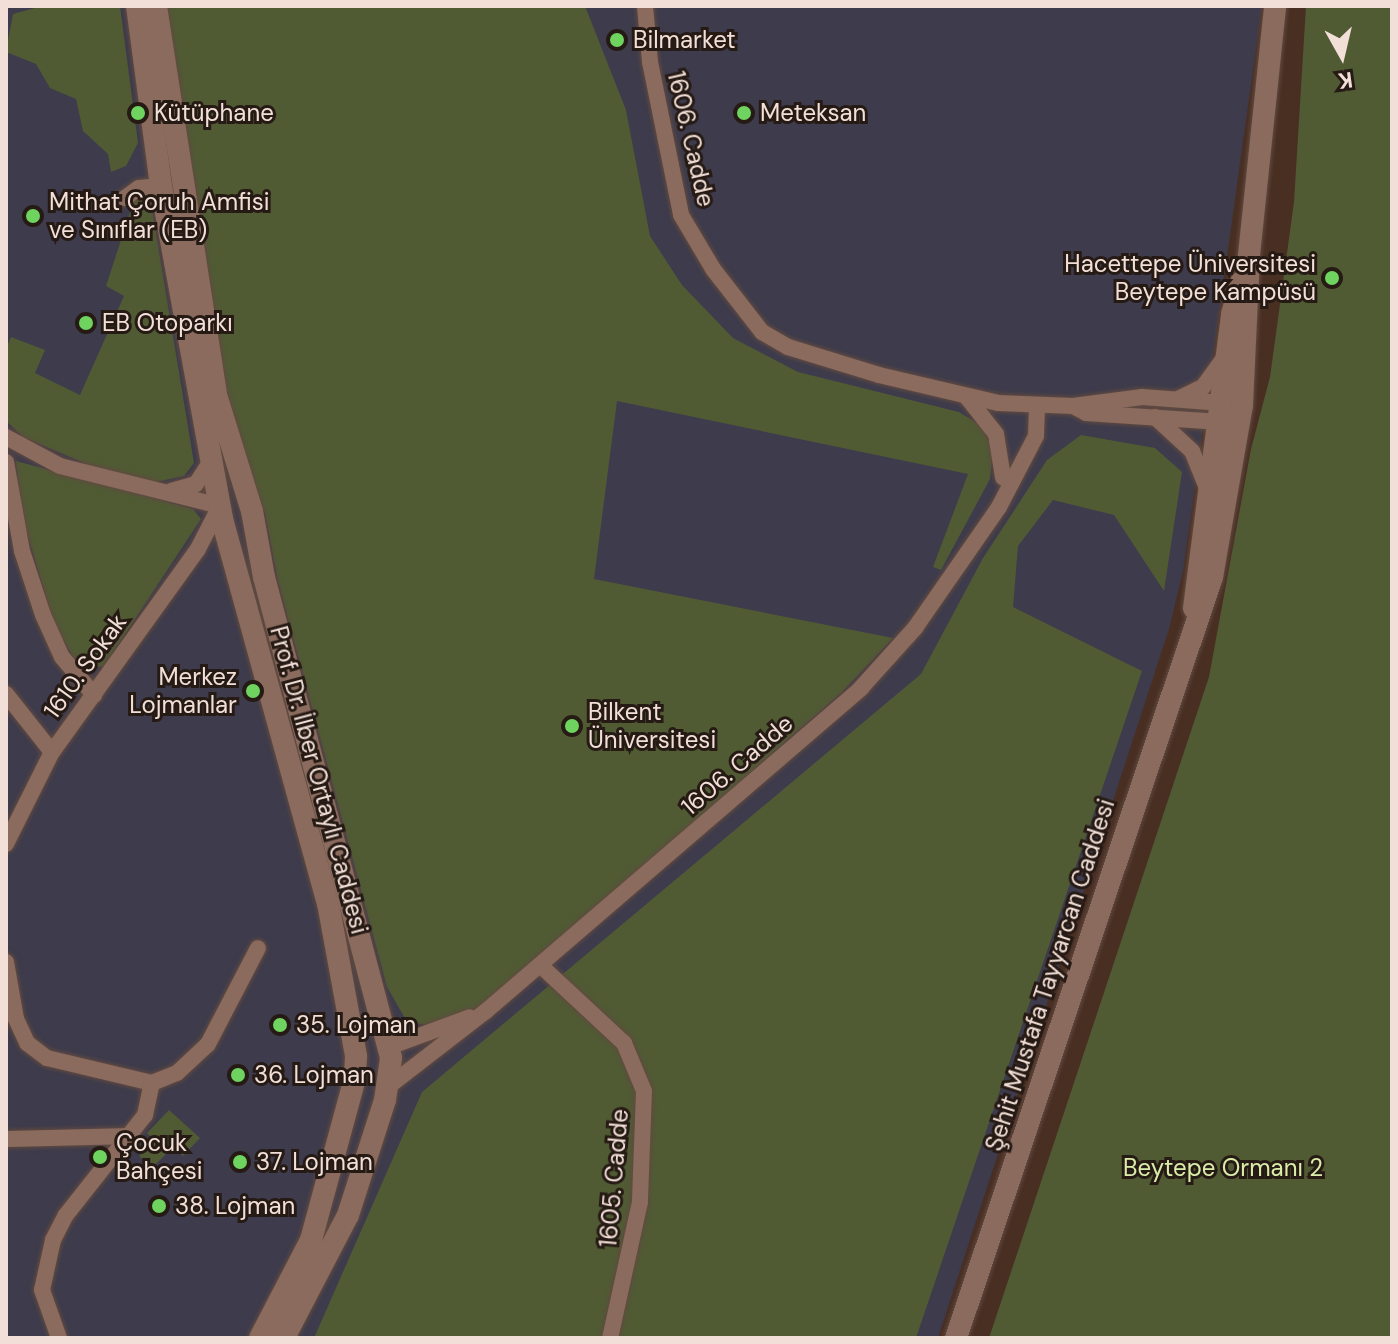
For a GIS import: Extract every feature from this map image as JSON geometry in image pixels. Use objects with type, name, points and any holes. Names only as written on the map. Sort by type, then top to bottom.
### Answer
[{"type":"street","name":"Prof. Dr. İlber Ortaylı Caddesi","points":[[137,6],[154,60]]},
{"type":"street","name":"Prof. Dr. İlber Ortaylı Caddesi","points":[[156,6],[154,60],[211,461],[215,518],[328,903],[356,1067],[311,1240],[260,1338]]},
{"type":"street","name":"1606. Cadde","points":[[389,1086],[486,1011],[861,688],[915,628],[985,523],[1036,436],[1037,405],[966,396],[788,347],[747,316],[681,215],[650,62],[645,6]]},
{"type":"street","name":"Şehit Mustafa Tayyarcan Caddesi","points":[[956,1338],[1212,577],[1275,6]]},
{"type":"street","name":"Prof. Dr. İlber Ortaylı Caddesi","points":[[170,184],[217,398],[250,506],[264,577],[389,1047],[389,1086],[348,1215],[284,1338]]},
{"type":"street","points":[[125,198],[139,188],[170,184]]},
{"type":"street","name":"Şehit Mustafa Tayyarcan Caddesi","points":[[1193,629],[1195,578],[1209,498],[1231,414],[1226,356],[1249,255]]},
{"type":"street","points":[[1177,399],[1203,387],[1226,356]]},
{"type":"street","points":[[966,396],[996,434],[1003,477]]},
{"type":"street","points":[[1037,405],[1073,406],[1096,399],[1177,399],[1231,414]]},
{"type":"street","points":[[1073,406],[1086,413],[1155,417],[1231,414]]},
{"type":"street","points":[[1155,417],[1192,451],[1209,498]]},
{"type":"street","name":"1606. Cadde","points":[[985,523],[1003,477],[1035,423]]},
{"type":"street","points":[[6,437],[60,466],[165,492],[215,518],[239,526],[248,521],[250,506]]},
{"type":"street","points":[[165,492],[196,484],[211,461]]},
{"type":"street","points":[[6,462],[22,551],[43,615],[62,657],[94,695]]},
{"type":"street","name":"1610. Sokak","points":[[6,844],[52,752],[198,549],[215,518]]},
{"type":"street","points":[[6,694],[52,752]]},
{"type":"street","points":[[7,970],[16,1019],[27,1043],[47,1058],[152,1083],[177,1073],[208,1044],[258,948]]},
{"type":"street","name":"1605. Cadde","points":[[540,965],[618,1035],[644,1091],[647,1125],[640,1202],[610,1338]]},
{"type":"street","name":"1606. Cadde","points":[[389,1047],[486,1011]]},
{"type":"street","points":[[389,1047],[356,1067],[378,1090],[389,1086]]},
{"type":"street","points":[[59,1338],[42,1290],[45,1264],[66,1215],[125,1136],[145,1115],[152,1083]]},
{"type":"street","points":[[6,1139],[125,1136]]},
{"type":"shaded area","name":"Bilkent Üniversitesi","points":[[6,6],[1262,6],[1183,572],[1169,629],[938,1338],[6,1338]]},
{"type":"green space","points":[[42,6],[120,6],[138,143],[126,166],[111,172],[108,154],[83,131],[76,99],[50,88],[36,64],[6,52],[13,14]]},
{"type":"green space","points":[[166,6],[585,6],[626,110],[650,236],[682,285],[733,338],[798,372],[959,412],[982,426],[993,451],[990,479],[941,570],[933,567],[968,474],[617,401],[594,579],[893,638],[841,693],[484,1006],[434,1026],[407,1022],[387,987],[278,581],[265,513],[233,430]]},
{"type":"green space","name":"Beytepe Ormanı 2","points":[[1306,6],[1392,6],[1392,1338],[989,1338],[1209,677],[1251,449],[1270,377],[1294,202]]},
{"type":"green space","points":[[150,197],[194,463],[184,476],[156,482],[89,465],[23,437],[6,421],[6,349],[11,337],[45,350],[35,373],[80,395],[124,296],[106,286],[134,200]]},
{"type":"green space","points":[[1081,435],[1155,448],[1182,472],[1164,591],[1114,515],[1053,500],[1018,546],[1013,607],[1142,671],[916,1338],[314,1338],[422,1092],[921,674],[983,558],[1047,460]]},
{"type":"green space","points":[[16,461],[193,509],[201,519],[104,666],[91,668],[74,659],[54,623],[22,516]]},
{"type":"green space","points":[[169,1110],[200,1138],[183,1156],[173,1147],[152,1168],[139,1156],[154,1140],[147,1133]]},
{"type":"place","name":"Bilmarket","points":[[617,40]]},
{"type":"place","name":"Kütüphane","points":[[138,113]]},
{"type":"place","name":"Meteksan","points":[[744,113]]},
{"type":"place","name":"Mithat Çoruh Amfisi ve Sınıflar (EB)","points":[[33,216]]},
{"type":"place","name":"Hacettepe Üniversitesi Beytepe Kampüsü","points":[[1332,278]]},
{"type":"place","name":"EB Otoparkı","points":[[86,323]]},
{"type":"place","name":"Merkez Lojmanlar","points":[[253,691]]},
{"type":"place","name":"Bilkent Üniversitesi","points":[[572,726]]},
{"type":"place","name":"35. Lojman","points":[[280,1025]]},
{"type":"place","name":"36. Lojman","points":[[238,1075]]},
{"type":"place","name":"Çocuk Bahçesi","points":[[100,1157]]},
{"type":"place","name":"37. Lojman","points":[[240,1162]]},
{"type":"place","name":"38. Lojman","points":[[159,1206]]}]
